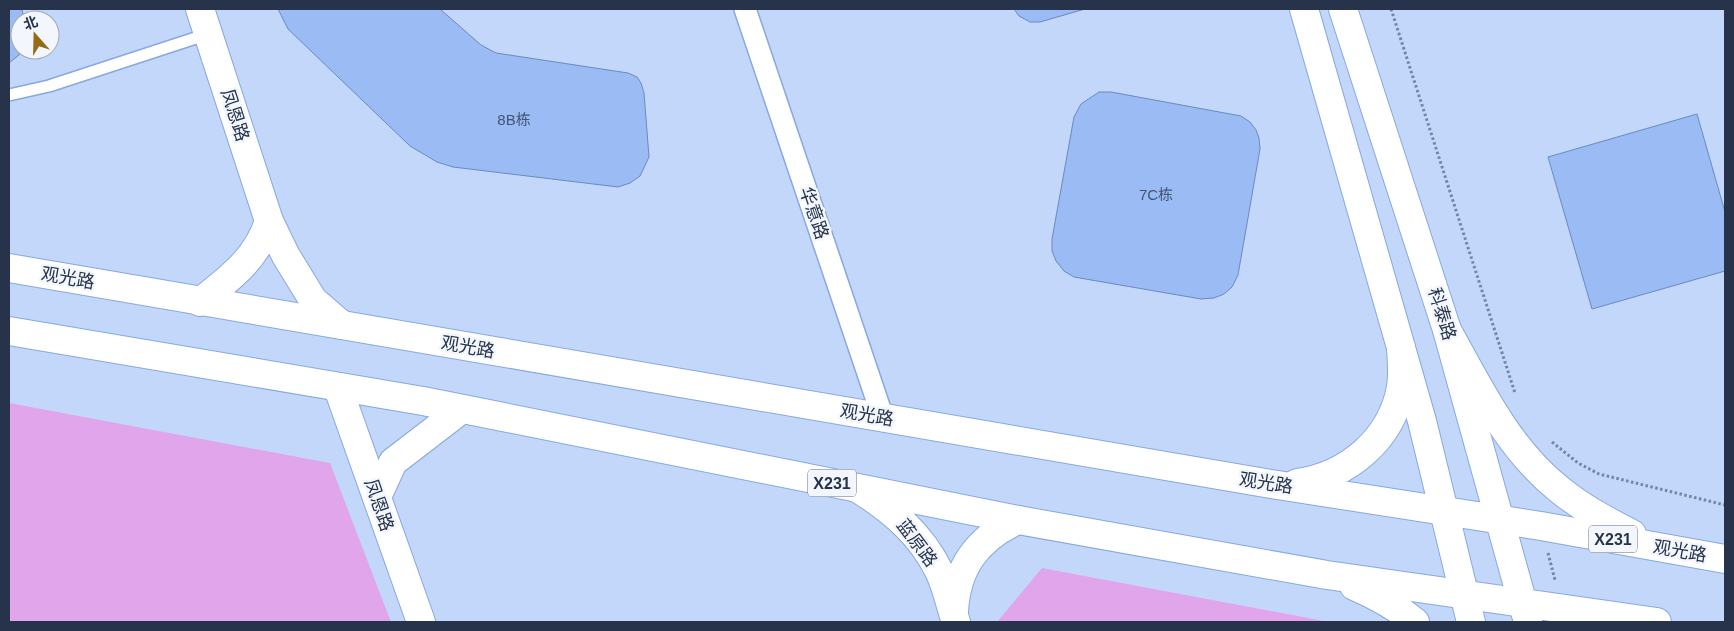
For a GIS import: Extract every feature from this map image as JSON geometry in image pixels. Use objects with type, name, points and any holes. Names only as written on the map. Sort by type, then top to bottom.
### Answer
[{"type":"main road","name":"凤恩路","points":[[200,9],[269,221],[294,271],[313,300],[342,325]]},
{"type":"main road","points":[[1304,9],[1422,421],[1471,622]]},
{"type":"main road","name":"科泰路","points":[[1343,9],[1447,330],[1526,612]]},
{"type":"main road","points":[[200,302],[239,271],[264,236],[269,221]]},
{"type":"main road","name":"观光路","points":[[9,268],[1271,484],[1500,520],[1725,559]]},
{"type":"main road","points":[[1447,330],[1502,426],[1540,473],[1580,505],[1657,547]]},
{"type":"main road","name":"X231","points":[[9,331],[423,401],[1018,520],[1327,575],[1464,594],[1526,612],[1657,622]]},
{"type":"main road","points":[[1271,484],[1311,481],[1347,466],[1363,454],[1387,424],[1395,406],[1401,387],[1403,368],[1401,348]]},
{"type":"main road","name":"凤恩路","points":[[338,388],[421,622]]},
{"type":"main road","points":[[377,497],[393,462],[462,409]]},
{"type":"main road","name":"蓝原路","points":[[857,488],[896,515],[927,550],[939,571],[948,593],[955,619]]},
{"type":"main road","name":"蓝原路","points":[[955,619],[954,598],[958,581],[966,565],[975,551],[988,538],[1018,520]]},
{"type":"main road","points":[[1327,575],[1368,592],[1415,622]]},
{"type":"street","name":"华意路","points":[[745,9],[883,418]]},
{"type":"lane","points":[[9,95],[49,86],[208,34]]},
{"type":"path","points":[[1391,9],[1507,372],[1516,394]]},
{"type":"path","points":[[1548,438],[1578,463],[1599,474],[1725,505]]},
{"type":"shaded area","points":[[9,403],[330,463],[391,622],[9,622]]},
{"type":"shaded area","points":[[1042,568],[1324,621],[1327,622],[997,622]]},
{"type":"building","points":[[9,9],[22,9],[10,10],[10,60],[13,60],[9,63]]},
{"type":"building","points":[[278,9],[440,9],[481,45],[496,53],[628,73],[637,77],[644,93],[649,157],[640,176],[630,183],[618,187],[453,167],[437,162],[410,146],[288,29]]},
{"type":"building","points":[[1014,9],[1085,9],[1040,22],[1030,22],[1019,16]]},
{"type":"building","points":[[1099,92],[1111,92],[1241,116],[1250,122],[1256,130],[1260,149],[1238,275],[1232,287],[1224,294],[1214,298],[1201,299],[1074,277],[1064,271],[1056,261],[1052,251],[1052,239],[1074,117],[1081,104]]},
{"type":"building","points":[[1697,114],[1725,212],[1725,271],[1592,309],[1548,157]]}]
